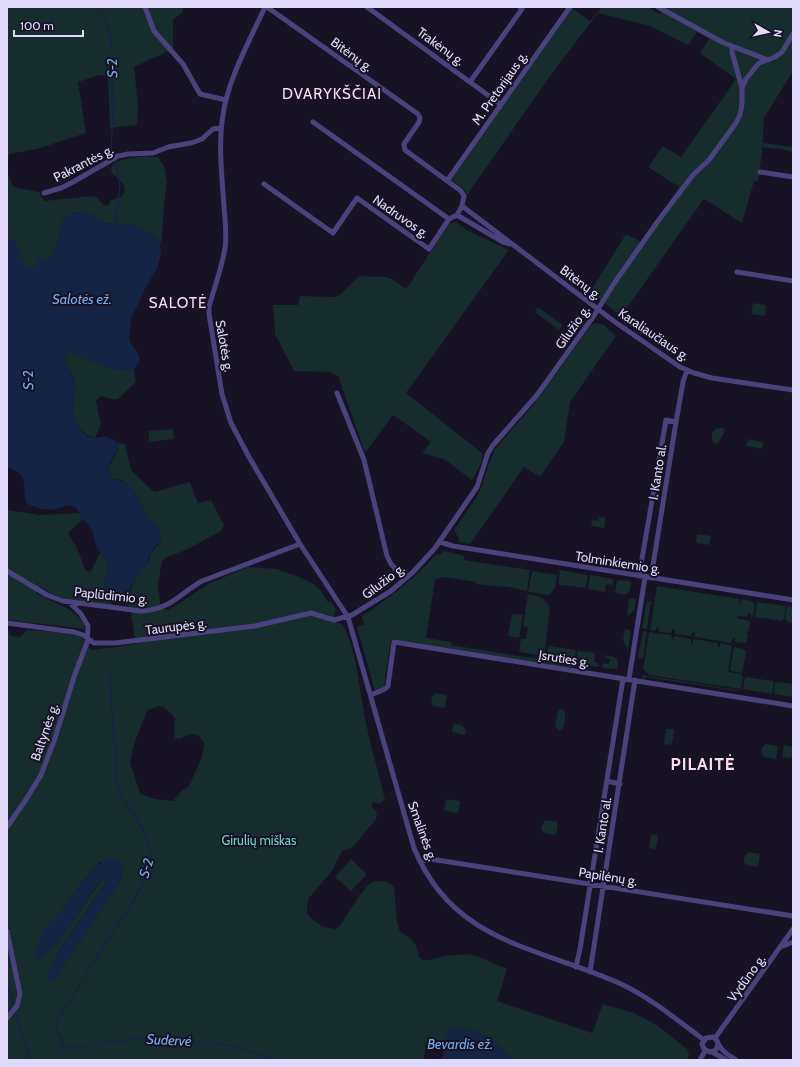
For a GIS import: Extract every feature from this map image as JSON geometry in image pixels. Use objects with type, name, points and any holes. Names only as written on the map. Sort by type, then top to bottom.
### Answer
[{"type":"street","points":[[145,7],[154,32],[183,64],[200,94],[226,100]]},
{"type":"street","name":"Salotės g.","points":[[266,7],[238,68],[226,100],[221,128],[225,248],[209,307],[215,359],[222,394],[231,423],[249,457],[300,544],[348,618]]},
{"type":"street","name":"Bitėnų g.","points":[[266,7],[418,114],[420,120],[404,144],[404,150],[463,193],[464,198],[462,206],[599,309]]},
{"type":"street","name":"Trakėnų g.","points":[[367,7],[500,104]]},
{"type":"street","points":[[470,82],[522,9],[520,7]]},
{"type":"street","name":"M. Pretorijaus g.","points":[[447,181],[570,7]]},
{"type":"street","points":[[658,7],[732,46],[768,60]]},
{"type":"street","name":"Gilužio g.","points":[[348,618],[383,597],[405,579],[440,542],[477,487],[488,453],[493,445],[537,395],[599,309],[615,282],[683,188],[693,175],[709,160],[736,123],[740,115],[742,88],[746,78],[759,63],[782,52],[793,34]]},
{"type":"street","points":[[732,46],[732,52],[742,88]]},
{"type":"street","points":[[313,122],[449,219],[457,214],[462,206]]},
{"type":"street","name":"Pakrantės g.","points":[[44,192],[61,188],[118,156],[153,153],[168,147],[198,141],[208,134],[213,128],[221,128]]},
{"type":"street","points":[[760,172],[793,177]]},
{"type":"street","name":"Nadruvos g.","points":[[264,184],[333,233],[357,198],[429,249],[449,219]]},
{"type":"street","name":"Bitėnų g.","points":[[457,214],[503,242],[511,244]]},
{"type":"street","points":[[737,272],[793,281]]},
{"type":"street","name":"Karaliaučiaus g.","points":[[599,309],[680,367],[687,370],[712,378],[793,390]]},
{"type":"street","name":"I. Kanto al.","points":[[629,680],[668,472],[684,377],[687,370]]},
{"type":"street","points":[[337,393],[364,460],[387,556],[391,564],[405,579]]},
{"type":"street","name":"I. Kanto al.","points":[[639,576],[666,420],[676,422]]},
{"type":"street","points":[[657,470],[668,472]]},
{"type":"street","points":[[653,493],[664,494]]},
{"type":"street","name":"Tolminkiemio g.","points":[[440,542],[453,546],[793,600]]},
{"type":"street","name":"Paplūdimio g.","points":[[7,571],[56,599],[141,611],[152,611],[169,605],[202,581],[300,544]]},
{"type":"street","points":[[69,602],[81,614],[88,626],[88,638]]},
{"type":"street","name":"Taurupės g.","points":[[7,623],[74,632],[83,635],[94,643],[115,643],[256,626],[311,614],[334,620],[348,618]]},
{"type":"street","name":"Smalinės g.","points":[[348,618],[414,848],[433,883],[443,895],[457,910],[474,923],[504,941],[620,984],[652,1000],[704,1040]]},
{"type":"street","name":"Baltynės g.","points":[[7,827],[34,788],[44,767],[88,638]]},
{"type":"street","name":"Įsruties g.","points":[[371,695],[385,689],[388,686],[394,642],[793,706]]},
{"type":"street","name":"I. Kanto al.","points":[[576,967],[623,679]]},
{"type":"street","name":"I. Kanto al.","points":[[590,972],[635,680]]},
{"type":"street","points":[[607,781],[620,784]]},
{"type":"street","name":"Papilėnų g.","points":[[421,862],[429,859],[437,860],[793,916]]},
{"type":"street","name":"Vydūno g.","points":[[715,1038],[793,929]]},
{"type":"street","points":[[7,931],[20,994],[17,1006],[7,1018]]},
{"type":"street","points":[[782,946],[793,942]]},
{"type":"street","points":[[700,1060],[705,1051],[703,1047],[704,1040],[711,1036],[715,1038],[727,1054],[736,1060]]},
{"type":"street","points":[[712,1052],[717,1048],[718,1044]]},
{"type":"street","points":[[705,1051],[712,1052],[726,1060]]},
{"type":"green space","points":[[7,7],[183,7],[183,12],[173,20],[173,49],[134,67],[138,105],[137,125],[110,128],[108,79],[104,75],[99,75],[78,82],[86,133],[37,149],[9,154],[7,171]]},
{"type":"green space","points":[[602,7],[648,7],[659,14],[667,7],[793,7],[793,71],[764,118],[762,152],[758,181],[754,181],[742,223],[704,199],[621,316],[590,292],[626,234],[642,242],[679,187],[648,167],[663,146],[681,157],[736,79],[700,53],[709,39],[697,32],[688,45],[650,26],[598,13],[553,72],[467,195],[465,190],[451,180],[572,8],[590,21]]},
{"type":"green space","points":[[763,143],[793,147],[793,152],[778,148],[763,147]]},
{"type":"green space","points":[[158,157],[164,166],[167,182],[160,245],[158,240],[150,233],[129,224],[123,225],[104,223],[96,217],[84,212],[73,213],[63,221],[58,245],[54,253],[50,257],[42,260],[33,268],[29,269],[24,264],[15,243],[7,239],[7,171],[13,187],[39,192],[44,201],[91,196],[96,197],[104,205],[108,206],[110,201],[122,196],[125,189],[122,183],[112,174],[111,170],[113,164],[130,158]]},
{"type":"green space","points":[[455,222],[469,231],[509,250],[406,393],[482,453],[483,456],[480,466],[472,480],[444,459],[422,453],[431,442],[393,415],[365,453],[338,376],[330,372],[294,371],[275,334],[273,305],[298,305],[300,296],[335,297],[341,294],[359,276],[385,277],[392,279],[406,289],[449,224]]},
{"type":"green space","points":[[753,303],[766,305],[765,316],[751,314]]},
{"type":"green space","points":[[538,307],[563,325],[559,330],[535,312]]},
{"type":"green space","points":[[595,323],[603,324],[616,336],[570,402],[564,442],[540,477],[524,467],[470,544],[459,542],[454,530],[476,498],[482,486],[495,449],[533,405],[591,325]]},
{"type":"green space","points":[[70,351],[103,366],[115,369],[134,370],[136,382],[118,399],[101,396],[96,401],[101,425],[95,438],[82,431],[73,413],[75,382],[65,362],[66,353]]},
{"type":"green space","points":[[717,428],[723,428],[725,431],[716,444],[713,443],[712,436]]},
{"type":"green space","points":[[173,429],[174,439],[149,442],[149,431]]},
{"type":"green space","points":[[748,439],[763,442],[762,449],[746,446]]},
{"type":"green space","name":"Girulių miškas","points":[[118,443],[125,444],[131,470],[154,492],[190,482],[198,503],[211,500],[224,525],[221,531],[162,561],[158,585],[161,608],[168,610],[208,584],[247,567],[277,569],[314,584],[322,592],[328,602],[331,601],[336,609],[334,622],[342,624],[347,634],[357,669],[367,727],[385,800],[380,804],[374,802],[371,805],[377,813],[376,819],[353,847],[342,851],[332,871],[309,898],[307,913],[313,920],[324,927],[335,929],[340,926],[359,896],[371,883],[377,881],[386,882],[394,887],[397,921],[400,932],[414,942],[419,957],[423,960],[468,954],[507,969],[497,1001],[592,1033],[603,1004],[634,1013],[657,1025],[687,1049],[689,1055],[688,1060],[512,1060],[496,1044],[477,1031],[445,1039],[443,1048],[426,1043],[424,1059],[426,1060],[7,1060],[7,627],[11,636],[20,637],[27,630],[79,636],[92,650],[136,644],[130,607],[121,601],[129,594],[134,582],[149,560],[151,553],[160,542],[161,537],[159,529],[149,520],[134,492],[122,480],[112,478],[109,474],[108,469],[118,449]],"holes":[[[158,706],[164,707],[175,718],[175,738],[179,739],[190,734],[198,735],[204,743],[202,757],[189,786],[181,791],[173,801],[154,799],[140,793],[130,763],[134,744],[147,711]],[[100,862],[123,870],[119,883],[49,974],[58,952],[106,882],[106,879],[104,878],[91,894],[74,919],[36,959],[41,936],[64,908],[83,881]]]},
{"type":"green space","points":[[7,510],[40,515],[80,513],[83,519],[68,533],[76,546],[86,571],[91,571],[100,553],[106,558],[109,570],[103,588],[105,598],[112,600],[111,605],[84,602],[57,596],[41,587],[36,593],[72,612],[83,623],[85,629],[7,620]]},
{"type":"green space","points":[[599,517],[606,518],[604,528],[591,526],[592,520],[598,521]]},
{"type":"green space","points":[[697,534],[711,536],[709,545],[696,543]]},
{"type":"green space","points":[[445,551],[465,556],[464,560],[530,570],[527,591],[516,588],[476,584],[476,582],[443,577],[435,580],[426,638],[451,642],[451,645],[544,660],[543,664],[391,639],[384,687],[375,691],[357,627],[364,624],[362,616],[401,588],[436,554],[438,555]]},
{"type":"green space","points":[[560,570],[588,575],[586,588],[560,585],[558,582]]},
{"type":"green space","points":[[532,571],[557,575],[555,588],[549,595],[528,592]]},
{"type":"green space","points":[[590,575],[614,579],[613,583],[612,585],[606,584],[605,592],[588,589]]},
{"type":"green space","points":[[617,580],[630,581],[629,592],[625,595],[615,593]]},
{"type":"green space","points":[[657,586],[740,599],[739,604],[741,604],[742,599],[752,601],[755,605],[753,616],[751,618],[751,614],[748,613],[747,617],[737,616],[737,618],[750,621],[749,631],[746,632],[748,635],[747,641],[745,643],[735,642],[735,639],[733,638],[731,643],[695,637],[695,633],[693,632],[691,636],[675,634],[675,630],[673,629],[671,633],[659,632],[658,627],[655,631],[650,630]]},
{"type":"green space","points":[[528,594],[542,598],[549,605],[550,609],[544,656],[519,652],[521,639],[526,639],[528,627],[523,626]]},
{"type":"green space","points":[[629,599],[636,599],[634,611],[627,616]]},
{"type":"green space","points":[[647,601],[651,601],[647,630],[642,628]]},
{"type":"green space","points":[[757,602],[786,606],[784,619],[781,621],[755,617]]},
{"type":"green space","points":[[787,606],[793,607],[793,623],[788,622],[785,619]]},
{"type":"green space","points":[[512,614],[523,615],[519,638],[508,636]]},
{"type":"green space","points":[[625,629],[631,630],[628,651],[623,640]]},
{"type":"green space","points":[[643,631],[647,632],[643,659],[638,658]]},
{"type":"green space","points":[[649,632],[671,635],[673,641],[674,636],[691,639],[692,644],[694,639],[718,643],[719,648],[721,643],[730,645],[732,647],[728,672],[741,674],[743,677],[741,689],[649,675],[643,668]]},
{"type":"green space","points":[[550,646],[575,650],[574,660],[547,656],[548,648]]},
{"type":"green space","points":[[734,647],[744,649],[746,652],[742,673],[731,671],[730,669]]},
{"type":"green space","points":[[579,651],[595,653],[594,662],[598,663],[599,667],[576,664],[577,653]]},
{"type":"green space","points":[[604,655],[615,657],[618,661],[617,669],[602,668],[603,663],[609,664],[610,659],[604,657]]},
{"type":"green space","points":[[546,660],[574,664],[573,668],[545,664]]},
{"type":"green space","points":[[642,675],[738,691],[646,677],[645,680],[642,679]]},
{"type":"green space","points":[[746,677],[773,681],[772,694],[743,689]]},
{"type":"green space","points":[[775,683],[793,684],[793,697],[774,694]]},
{"type":"green space","points":[[435,693],[447,695],[445,708],[433,706],[431,699]]},
{"type":"green space","points":[[559,709],[564,710],[565,717],[563,727],[559,730],[555,726]]},
{"type":"green space","points":[[453,724],[462,725],[466,730],[465,735],[452,732]]},
{"type":"green space","points":[[673,729],[674,731],[672,744],[666,745],[664,743],[666,730]]},
{"type":"green space","points":[[766,744],[778,746],[776,759],[764,757],[761,752],[762,748]]},
{"type":"green space","points":[[784,745],[793,747],[791,758],[782,757]]},
{"type":"green space","points":[[446,799],[460,801],[458,813],[444,811]]},
{"type":"green space","points":[[545,820],[558,822],[556,835],[543,833],[541,827]]},
{"type":"green space","points":[[651,834],[658,836],[656,849],[649,848]]},
{"type":"green space","points":[[748,852],[760,854],[758,867],[746,865],[744,862],[744,857]]},
{"type":"green space","points":[[351,859],[367,874],[351,891],[335,877]]},
{"type":"water","name":"Salotės ež.","points":[[84,212],[96,217],[104,223],[135,225],[150,233],[158,240],[161,253],[157,269],[146,287],[131,319],[129,337],[139,355],[140,360],[134,370],[115,369],[103,366],[70,351],[66,354],[65,359],[75,385],[73,409],[79,427],[89,437],[106,437],[118,443],[118,447],[108,467],[109,474],[112,478],[127,484],[131,488],[147,516],[159,530],[161,535],[158,544],[152,551],[144,568],[132,584],[128,595],[121,601],[105,598],[102,593],[109,569],[106,558],[97,549],[93,533],[76,508],[70,505],[51,510],[41,509],[30,505],[26,502],[24,482],[21,474],[7,466],[7,239],[16,244],[26,267],[35,267],[38,259],[47,258],[52,255],[56,249],[62,221],[72,213]]},
{"type":"water","points":[[109,858],[121,863],[122,874],[119,883],[56,978],[52,981],[49,980],[48,974],[58,952],[106,882],[106,879],[104,878],[90,896],[57,942],[38,961],[34,956],[41,936],[89,874],[102,862]]},
{"type":"water","name":"Bevardis ež.","points":[[454,1027],[474,1030],[482,1033],[496,1043],[512,1060],[442,1060],[445,1039],[449,1030]]},
{"type":"waterway","name":"S-2","points":[[99,7],[109,30],[113,60],[112,89],[114,103],[111,149],[114,155]]},
{"type":"waterway","name":"S-2","points":[[115,226],[120,186],[116,160]]},
{"type":"waterway","name":"S-2","points":[[59,1048],[63,1043],[63,1040],[56,1028],[57,1020],[132,903],[141,887],[150,865],[151,853],[146,835],[118,791],[109,669]]},
{"type":"waterway","name":"Sudervė","points":[[7,983],[13,1003]]},
{"type":"waterway","name":"Sudervė","points":[[16,1014],[23,1041],[28,1050],[32,1050]]},
{"type":"waterway","name":"Sudervė","points":[[60,1048],[92,1045],[103,1042],[117,1042],[133,1038],[138,1040],[148,1040],[153,1037],[175,1041],[204,1042],[227,1045],[276,1060]]},
{"type":"waterway","points":[[28,1050],[31,1060]]},
{"type":"district","name":"DVARYKŠČIAI","points":[[332,94]]},
{"type":"district","name":"SALOTĖ","points":[[178,303]]},
{"type":"district","name":"PILAITĖ","points":[[703,764]]}]
